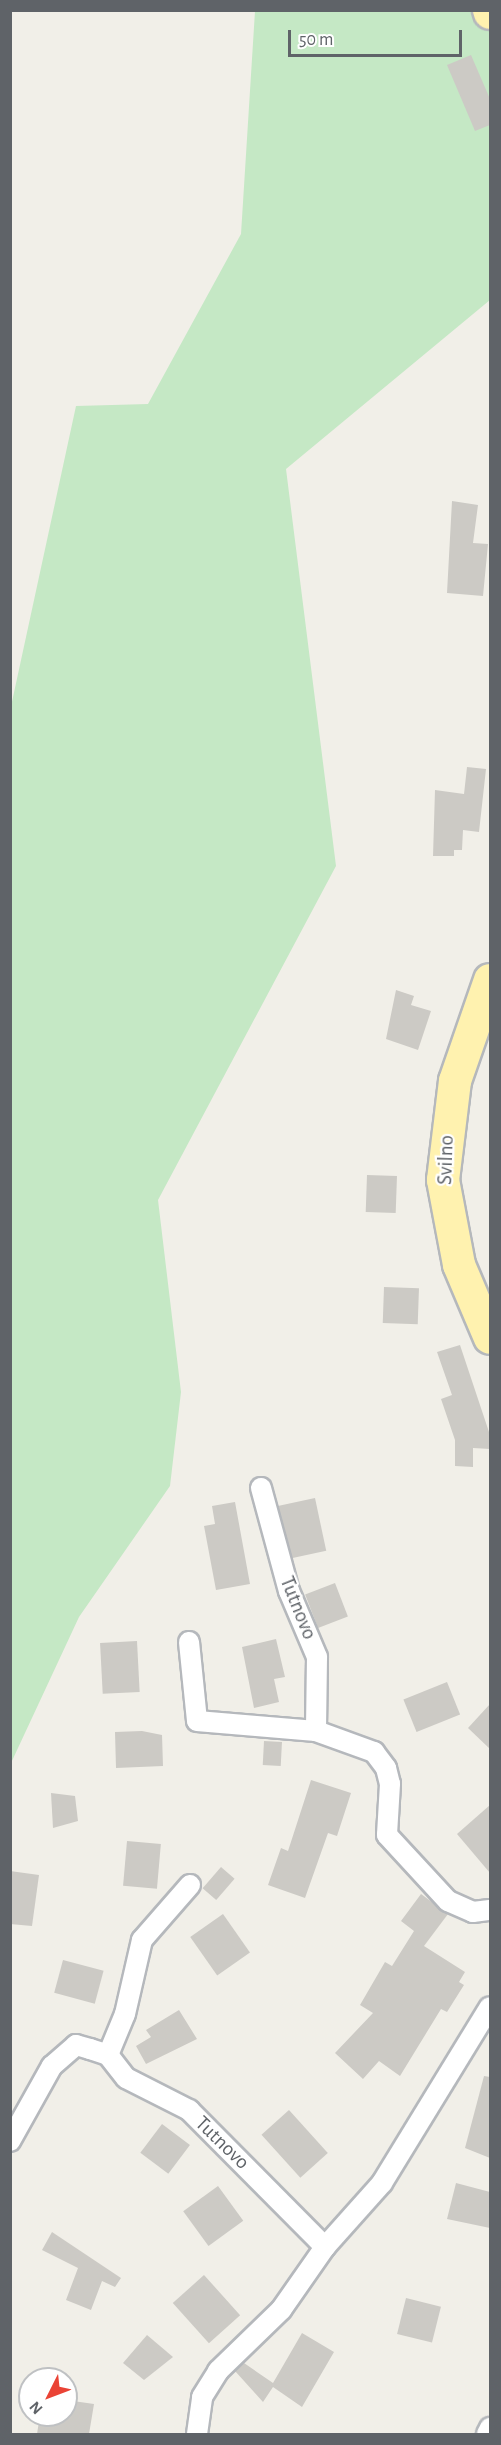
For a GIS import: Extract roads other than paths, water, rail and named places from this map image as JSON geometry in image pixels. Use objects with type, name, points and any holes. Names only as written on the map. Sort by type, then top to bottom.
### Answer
[{"type":"main road","name":"Svilno","points":[[490,980],[455,1081],[443,1180],[459,1265],[490,1338]]},
{"type":"street","name":"Tutnovo","points":[[261,1488],[289,1591],[317,1657],[316,1731]]},
{"type":"street","points":[[189,1642],[197,1721],[316,1731],[374,1752],[386,1768],[390,1784],[387,1835],[448,1901],[473,1912],[490,1910]]},
{"type":"street","points":[[10,2141],[34,2093],[65,2053],[76,2045],[108,2055],[125,2014],[142,1940],[190,1885]]},
{"type":"street","points":[[197,2434],[202,2397],[218,2371],[281,2310],[325,2247],[382,2182],[490,2007]]},
{"type":"street","name":"Tutnovo","points":[[108,2055],[126,2078],[189,2110],[216,2134],[325,2247]]},
{"type":"street","points":[[487,2434],[490,2428]]}]
